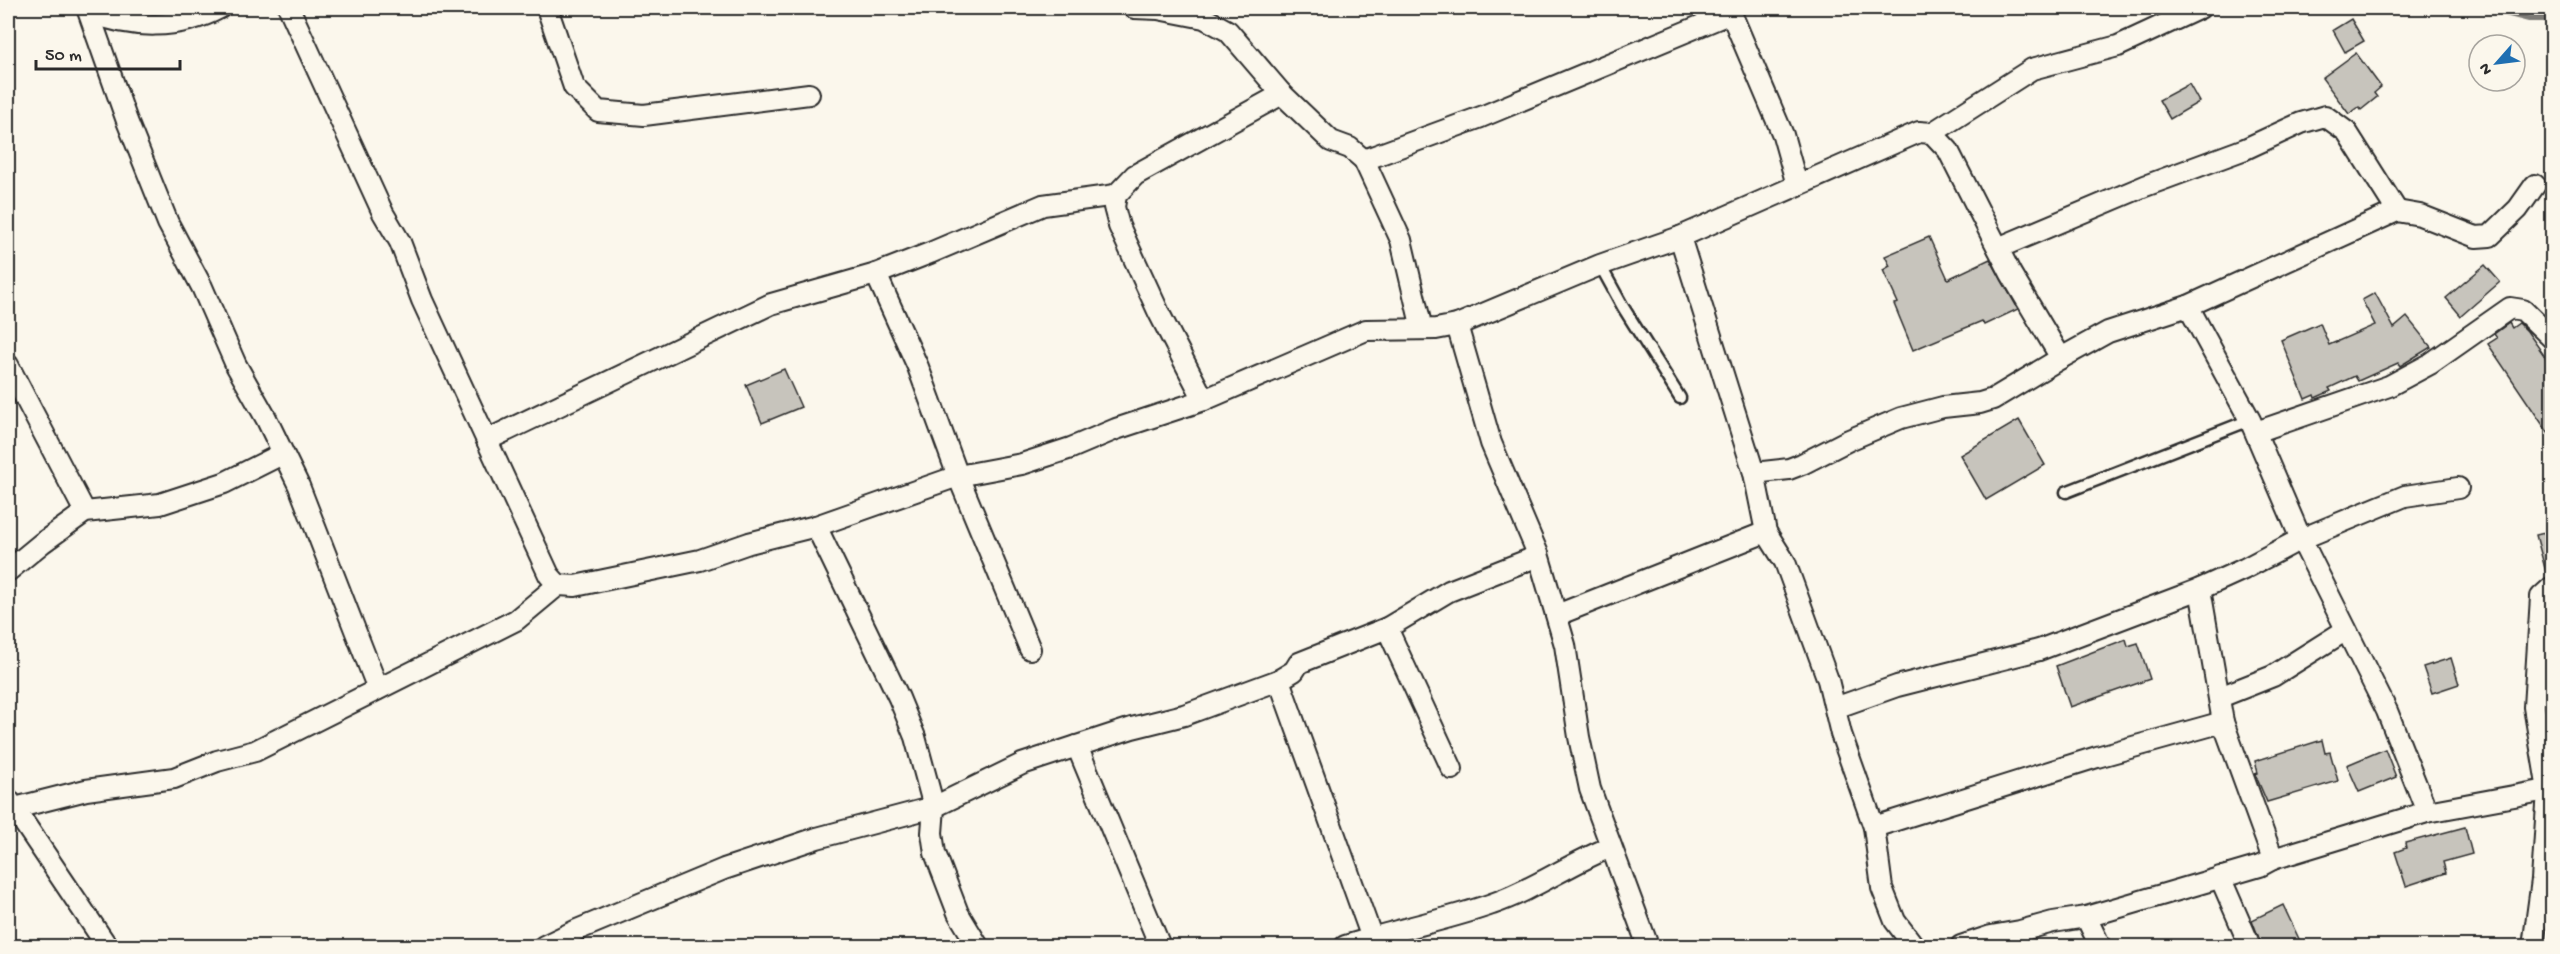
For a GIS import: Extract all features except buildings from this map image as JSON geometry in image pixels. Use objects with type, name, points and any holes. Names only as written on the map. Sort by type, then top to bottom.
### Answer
[{"type":"street","points":[[88,10],[110,21],[172,25],[203,17],[220,8]]},
{"type":"street","points":[[289,8],[383,213],[400,242],[422,300],[549,576],[558,585],[575,586],[700,560],[749,543],[816,526],[958,476],[1022,464],[1204,400],[1366,330],[1422,329],[1457,325],[1600,265],[1680,237],[1918,132],[1932,133],[2032,69],[2118,46],[2199,8]]},
{"type":"street","points":[[547,8],[574,87],[598,111],[644,115],[809,94]]},
{"type":"street","points":[[1134,8],[1158,9],[1204,18],[1228,31],[1281,94],[1331,141],[1350,148],[1364,160],[1401,240],[1422,329]]},
{"type":"street","points":[[88,10],[127,121],[168,223],[202,288],[236,365],[266,418],[299,486],[378,689]]},
{"type":"street","points":[[1364,160],[1481,117],[1737,10],[1784,135],[1797,185]]},
{"type":"street","points":[[1204,400],[1159,313],[1119,226],[1114,207],[1116,195],[1135,175],[1281,94]]},
{"type":"street","points":[[1998,248],[2145,186],[2245,149],[2301,123],[2325,116],[2347,132],[2397,211]]},
{"type":"street","points":[[1932,133],[1948,150],[1998,248],[2061,358]]},
{"type":"street","points":[[1754,473],[1796,466],[1901,418],[1943,407],[1980,403],[1993,399],[2108,332],[2188,306],[2397,211],[2420,215],[2476,237],[2490,236],[2518,209],[2535,185]]},
{"type":"street","points":[[487,440],[771,304],[876,273],[930,254],[1043,205],[1116,195]]},
{"type":"street","points":[[1680,237],[1754,473],[1766,532],[1785,562],[1828,680],[1841,734],[1874,827],[1882,888],[1895,921],[1914,946]]},
{"type":"street","points":[[876,273],[918,367],[958,476],[1030,649]]},
{"type":"street","points":[[2188,306],[2253,426],[2301,539],[2387,711],[2427,812]]},
{"type":"street","points":[[2253,426],[2389,386],[2430,364],[2510,308],[2523,310],[2553,338]]},
{"type":"street","points":[[1457,325],[1491,443],[1538,554],[1557,615],[1565,645],[1590,789],[1648,946]]},
{"type":"street","points":[[8,365],[85,512]]},
{"type":"street","points":[[8,571],[85,512],[160,504],[224,483],[282,454]]},
{"type":"street","points":[[1835,708],[1897,686],[2039,650],[2200,589],[2301,539],[2405,496],[2458,488]]},
{"type":"street","points":[[816,526],[899,698],[915,737],[934,807],[932,833],[935,854],[958,913],[978,946]]},
{"type":"street","points":[[1557,615],[1766,532]]},
{"type":"street","points":[[544,946],[724,869],[817,838],[934,807],[1022,764],[1132,728],[1184,715],[1279,680],[1294,671],[1299,663],[1387,628],[1449,591],[1538,554]]},
{"type":"street","points":[[107,946],[11,803],[174,778],[217,761],[255,751],[516,620],[558,585]]},
{"type":"street","points":[[2533,946],[2550,790],[2534,707],[2541,597],[2553,588]]},
{"type":"street","points":[[2200,589],[2223,722],[2273,859]]},
{"type":"street","points":[[1387,628],[1452,769]]},
{"type":"street","points":[[2220,697],[2273,676],[2346,630]]},
{"type":"street","points":[[1279,680],[1373,942]]},
{"type":"street","points":[[1874,827],[2097,757],[2223,722]]},
{"type":"street","points":[[1077,746],[1160,946]]},
{"type":"street","points":[[1961,946],[1991,936],[2086,917],[2260,866],[2273,859],[2427,812],[2550,790]]},
{"type":"street","points":[[1345,946],[1373,942],[1492,904],[1526,890],[1586,857],[1611,847]]},
{"type":"street","points":[[2220,877],[2250,946]]},
{"type":"street","points":[[2086,917],[2100,946]]},
{"type":"lane","points":[[1600,265],[1623,307],[1680,398]]},
{"type":"lane","points":[[2066,492],[2253,426]]},
{"type":"waterway","points":[[2486,8],[2529,19],[2552,19]]}]
